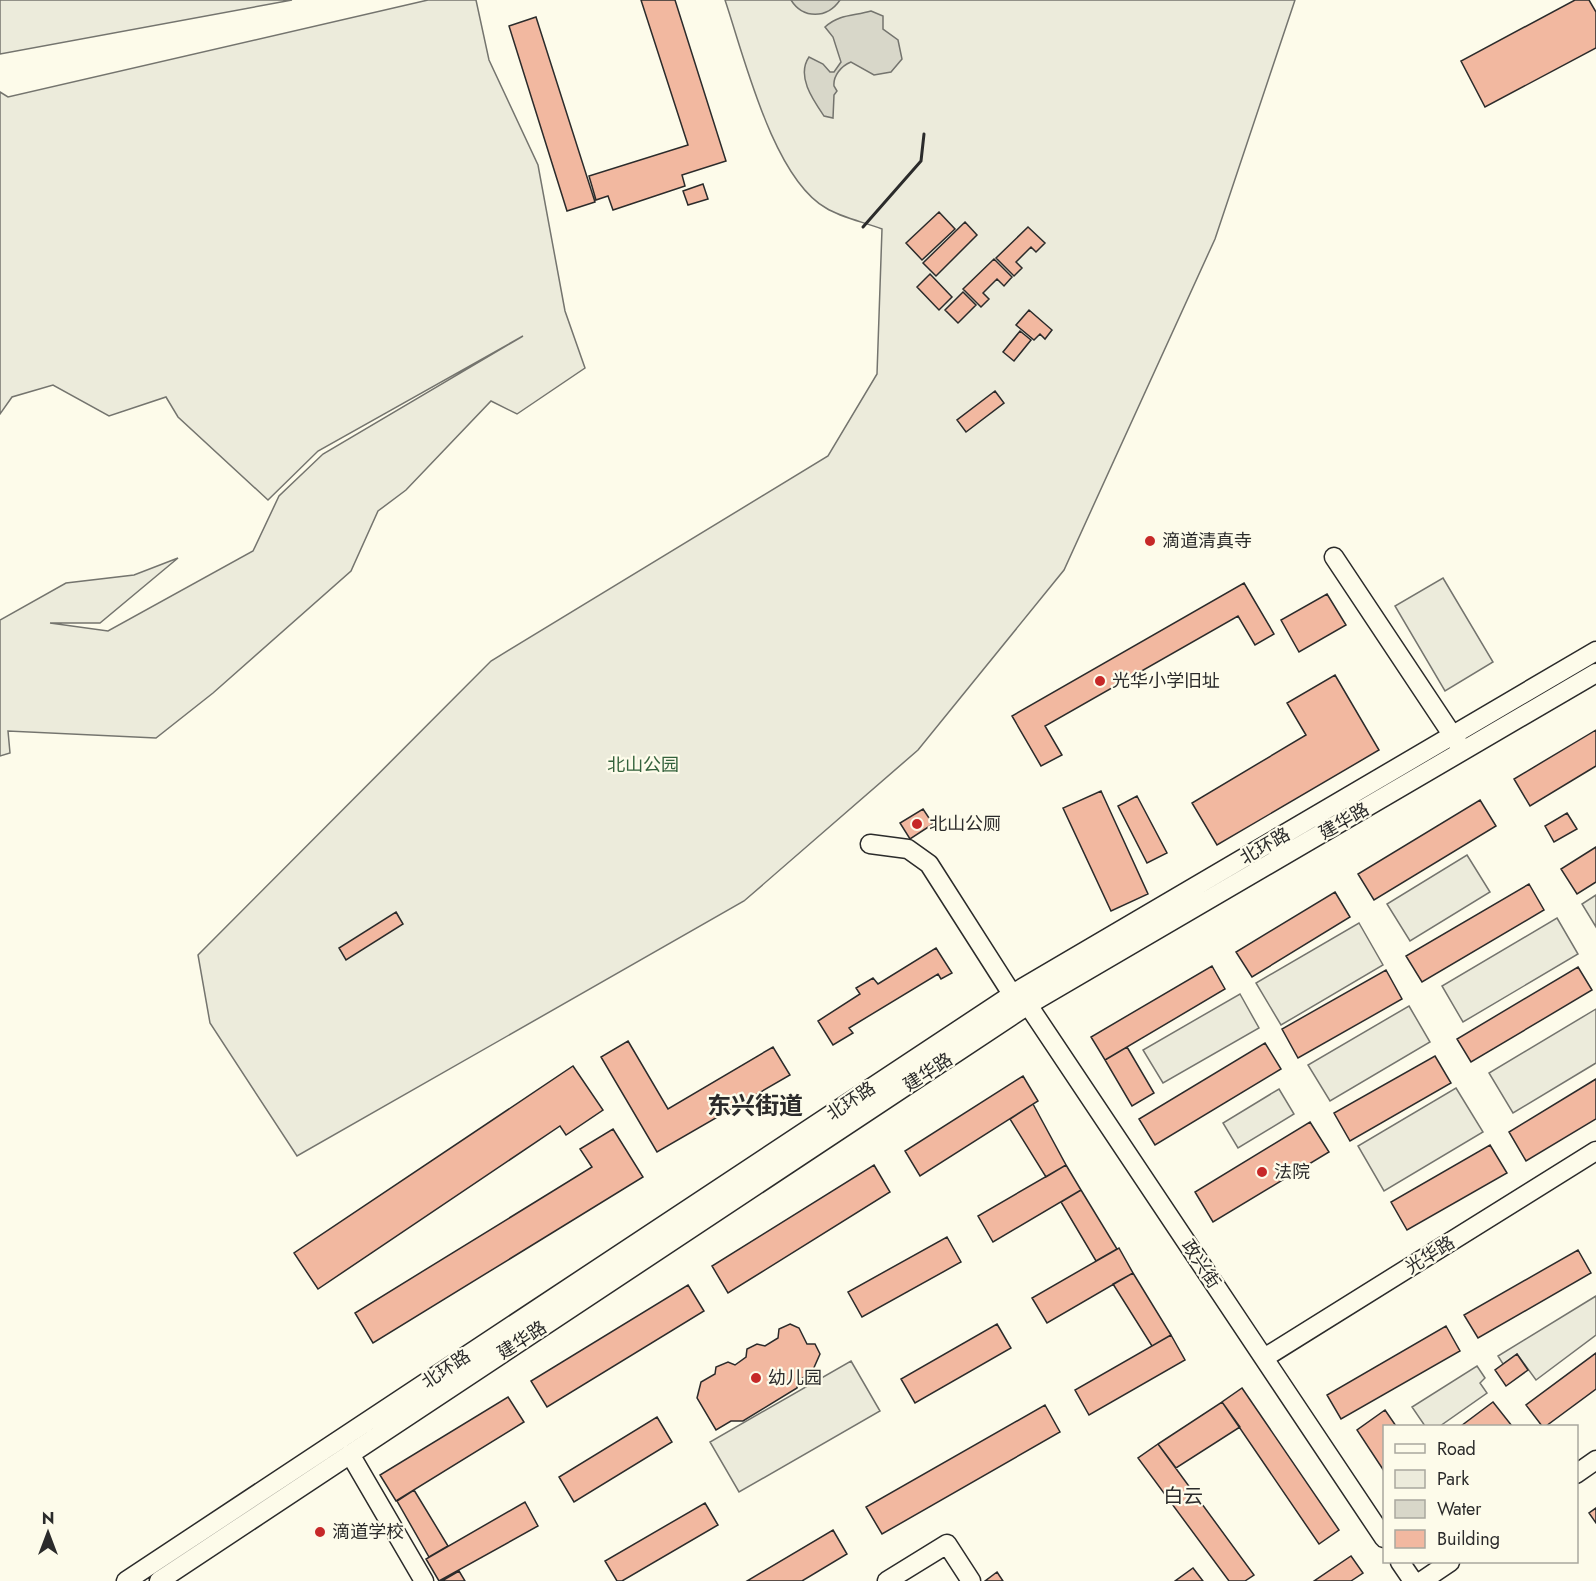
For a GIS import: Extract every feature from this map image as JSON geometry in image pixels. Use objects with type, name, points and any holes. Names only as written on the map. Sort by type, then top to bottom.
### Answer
[{"type":"street","points":[[1334,557],[1458,744],[1596,673]]},
{"type":"street","name":"北环路","points":[[126,1581],[1020,996],[1458,744],[1596,651]]},
{"type":"street","name":"政兴街","points":[[870,844],[908,849],[929,864],[1383,1536]]},
{"type":"street","name":"建华路","points":[[159,1581],[350,1454],[1020,996]]},
{"type":"street","name":"光华路","points":[[1264,1358],[1596,1151]]},
{"type":"street","points":[[350,1454],[424,1581]]},
{"type":"street","points":[[1578,1473],[1596,1461]]},
{"type":"street","points":[[887,1581],[947,1544],[971,1581]]},
{"type":"street","points":[[1401,1563],[1413,1581]]},
{"type":"street","points":[[1422,1581],[1449,1563]]},
{"type":"green space","points":[[0,0],[292,0],[0,54]]},
{"type":"green space","points":[[428,0],[476,0],[489,60],[538,165],[565,311],[585,368],[517,414],[491,401],[406,490],[378,511],[351,571],[213,693],[156,738],[8,731],[10,753],[0,756],[0,620],[66,583],[134,575],[178,558],[100,623],[50,623],[108,631],[253,551],[279,496],[323,454],[523,336],[318,451],[268,500],[178,417],[166,397],[109,416],[53,385],[12,397],[0,414],[0,92],[8,97]]},
{"type":"green space","name":"北山公园","points":[[725,0],[1295,0],[1215,239],[1064,570],[918,750],[744,901],[297,1156],[210,1023],[198,955],[491,661],[828,456],[877,374],[882,229],[826,208],[807,193],[791,171],[776,144],[751,83]]},
{"type":"green space","points":[[1443,578],[1493,662],[1445,691],[1395,606]]},
{"type":"green space","points":[[1467,855],[1490,892],[1410,941],[1387,904]]},
{"type":"green space","points":[[1596,895],[1596,927],[1582,904]]},
{"type":"green space","points":[[1557,918],[1578,954],[1463,1022],[1442,986]]},
{"type":"green space","points":[[1359,923],[1383,965],[1281,1025],[1256,983]]},
{"type":"green space","points":[[1240,994],[1259,1028],[1163,1083],[1143,1050]]},
{"type":"green space","points":[[1409,1006],[1430,1042],[1330,1101],[1308,1065]]},
{"type":"green space","points":[[1596,1009],[1596,1063],[1513,1113],[1489,1073]]},
{"type":"green space","points":[[1456,1088],[1483,1132],[1384,1191],[1358,1146]]},
{"type":"green space","points":[[1279,1089],[1294,1114],[1238,1148],[1223,1123]]},
{"type":"green space","points":[[1596,1296],[1596,1335],[1536,1380],[1517,1354],[1503,1364],[1498,1356]]},
{"type":"green space","points":[[851,1361],[880,1411],[739,1492],[710,1442]]},
{"type":"green space","points":[[1477,1366],[1485,1378],[1480,1383],[1487,1393],[1441,1425],[1424,1425],[1412,1407]]},
{"type":"water","points":[[791,0],[840,0],[829,11],[815,14],[802,11]]},
{"type":"water","points":[[871,11],[883,16],[883,29],[898,40],[902,59],[891,72],[874,75],[851,62],[844,66],[836,75],[834,82],[837,91],[834,95],[833,118],[824,116],[815,103],[805,80],[805,64],[809,57],[823,64],[830,72],[834,72],[841,62],[833,37],[825,27],[841,18]]},
{"type":"building","points":[[641,0],[675,0],[726,161],[682,175],[685,186],[613,210],[608,196],[596,200],[589,176],[688,145]]},
{"type":"building","points":[[1575,0],[1589,0],[1596,12],[1596,48],[1485,107],[1461,61]]},
{"type":"building","points":[[536,17],[595,202],[567,211],[509,26]]},
{"type":"building","points":[[703,184],[708,199],[688,205],[683,191]]},
{"type":"building","points":[[939,212],[955,229],[922,260],[906,243]]},
{"type":"building","points":[[965,222],[977,235],[936,276],[923,263]]},
{"type":"building","points":[[1028,227],[1045,243],[1036,252],[1031,247],[1016,262],[1022,268],[1014,276],[996,258]]},
{"type":"building","points":[[994,259],[1012,277],[1004,286],[997,279],[983,293],[989,299],[981,307],[963,289]]},
{"type":"building","points":[[930,274],[952,297],[939,310],[917,287]]},
{"type":"building","points":[[963,292],[976,305],[958,323],[945,310]]},
{"type":"building","points":[[1029,310],[1052,330],[1045,339],[1040,334],[1034,340],[1016,325]]},
{"type":"building","points":[[1020,331],[1031,340],[1014,361],[1003,352]]},
{"type":"building","points":[[995,391],[1004,403],[966,432],[957,420]]},
{"type":"building","name":"光华小学旧址","points":[[1244,583],[1274,634],[1255,645],[1238,616],[1045,726],[1062,755],[1041,766],[1012,716]]},
{"type":"building","points":[[1327,594],[1346,625],[1299,652],[1281,620]]},
{"type":"building","points":[[1335,675],[1379,750],[1217,845],[1192,803],[1306,735],[1287,703]]},
{"type":"building","points":[[1596,730],[1596,766],[1530,806],[1514,779]]},
{"type":"building","points":[[1101,791],[1148,894],[1111,911],[1063,808]]},
{"type":"building","points":[[1137,796],[1167,853],[1147,863],[1118,806]]},
{"type":"building","points":[[1480,800],[1496,826],[1374,900],[1358,874]]},
{"type":"building","name":"北山公厕","points":[[923,809],[933,824],[910,839],[900,823]]},
{"type":"building","points":[[1567,813],[1577,829],[1554,842],[1545,826]]},
{"type":"building","points":[[1596,847],[1596,882],[1577,894],[1561,869]]},
{"type":"building","points":[[1529,884],[1544,910],[1422,982],[1406,956]]},
{"type":"building","points":[[1335,892],[1350,917],[1252,977],[1236,952]]},
{"type":"building","points":[[396,912],[403,924],[346,960],[339,948]]},
{"type":"building","points":[[936,948],[952,973],[941,979],[938,974],[849,1028],[853,1033],[833,1045],[818,1021],[860,994],[856,988],[873,978],[878,984]]},
{"type":"building","points":[[1212,966],[1225,989],[1105,1060],[1091,1037]]},
{"type":"building","points":[[1578,967],[1592,990],[1471,1062],[1457,1039]]},
{"type":"building","points":[[1386,970],[1402,999],[1298,1058],[1282,1029]]},
{"type":"building","points":[[628,1041],[668,1109],[773,1047],[790,1075],[657,1152],[601,1057]]},
{"type":"building","points":[[1265,1043],[1281,1069],[1155,1145],[1139,1119]]},
{"type":"building","points":[[1127,1047],[1154,1093],[1132,1106],[1105,1060]]},
{"type":"building","points":[[1435,1056],[1451,1083],[1350,1141],[1334,1113]]},
{"type":"building","points":[[573,1066],[603,1110],[566,1135],[560,1126],[318,1289],[294,1253]]},
{"type":"building","points":[[1023,1076],[1038,1101],[920,1176],[905,1151]]},
{"type":"building","points":[[1596,1079],[1596,1119],[1526,1161],[1509,1132]]},
{"type":"building","points":[[1033,1104],[1066,1165],[1046,1177],[1010,1119]]},
{"type":"building","name":"法院","points":[[1310,1122],[1329,1152],[1213,1222],[1195,1192]]},
{"type":"building","points":[[613,1129],[643,1177],[373,1343],[355,1313],[592,1167],[580,1149]]},
{"type":"building","points":[[1490,1145],[1507,1173],[1407,1230],[1391,1202]]},
{"type":"building","points":[[874,1165],[890,1192],[728,1293],[712,1266]]},
{"type":"building","points":[[1066,1165],[1081,1190],[993,1242],[978,1216]]},
{"type":"building","points":[[1081,1190],[1117,1249],[1096,1261],[1061,1202]]},
{"type":"building","points":[[947,1237],[961,1262],[862,1317],[848,1292]]},
{"type":"building","points":[[1119,1248],[1133,1273],[1047,1323],[1032,1298]]},
{"type":"building","points":[[1578,1250],[1591,1273],[1478,1338],[1464,1315]]},
{"type":"building","points":[[1133,1273],[1171,1335],[1152,1346],[1113,1284]]},
{"type":"building","points":[[688,1285],[704,1311],[547,1407],[531,1381]]},
{"type":"building","name":"幼儿园","points":[[790,1324],[799,1328],[807,1344],[815,1344],[820,1354],[812,1372],[798,1381],[797,1388],[743,1421],[731,1421],[716,1430],[697,1398],[701,1382],[715,1374],[716,1367],[728,1362],[735,1365],[746,1357],[747,1349],[757,1344],[765,1346],[778,1338],[779,1329]]},
{"type":"building","points":[[997,1324],[1011,1348],[915,1403],[901,1379]]},
{"type":"building","points":[[1446,1326],[1460,1351],[1341,1419],[1327,1395]]},
{"type":"building","points":[[1171,1335],[1185,1360],[1089,1415],[1075,1390]]},
{"type":"building","points":[[1596,1353],[1596,1389],[1547,1425],[1541,1425],[1526,1405]]},
{"type":"building","points":[[1517,1354],[1528,1370],[1506,1386],[1495,1370]]},
{"type":"building","points":[[1242,1388],[1339,1530],[1319,1544],[1222,1402]]},
{"type":"building","points":[[508,1397],[524,1422],[396,1501],[380,1475]]},
{"type":"building","points":[[1222,1402],[1240,1427],[1176,1468],[1158,1444]]},
{"type":"building","points":[[1493,1402],[1511,1425],[1462,1425]]},
{"type":"building","points":[[1045,1405],[1060,1432],[882,1534],[866,1507]]},
{"type":"building","points":[[1385,1410],[1395,1425],[1383,1425],[1383,1469],[1357,1430]]},
{"type":"building","points":[[657,1417],[672,1442],[574,1502],[559,1477]]},
{"type":"building","points":[[1158,1444],[1254,1575],[1245,1581],[1229,1581],[1138,1458]]},
{"type":"building","points":[[414,1490],[448,1546],[429,1557],[397,1501]]},
{"type":"building","points":[[525,1502],[538,1526],[439,1581],[426,1559]]},
{"type":"building","points":[[705,1503],[718,1525],[622,1581],[617,1581],[605,1561]]},
{"type":"building","points":[[1596,1508],[1596,1523],[1589,1513]]},
{"type":"building","points":[[833,1530],[847,1554],[802,1581],[747,1581]]},
{"type":"building","points":[[1351,1556],[1363,1573],[1351,1581],[1314,1581]]},
{"type":"building","points":[[1193,1568],[1203,1581],[1175,1581]]},
{"type":"building","points":[[459,1571],[465,1581],[442,1581]]},
{"type":"building","points":[[997,1572],[1003,1581],[985,1581]]},
{"type":"wall","points":[[863,227],[921,161],[924,134]]},
{"type":"place","name":"滴道清真寺","points":[[1150,541]]},
{"type":"place","name":"光华小学旧址","points":[[1100,681]]},
{"type":"place","name":"北山公厕","points":[[917,824]]},
{"type":"place","name":"法院","points":[[1262,1172]]},
{"type":"place","name":"幼儿园","points":[[756,1378]]},
{"type":"place","name":"滴道学校","points":[[320,1532]]},
{"type":"district","name":"东兴街道","points":[[755,1105]]},
{"type":"district","name":"白云","points":[[1183,1496]]}]
